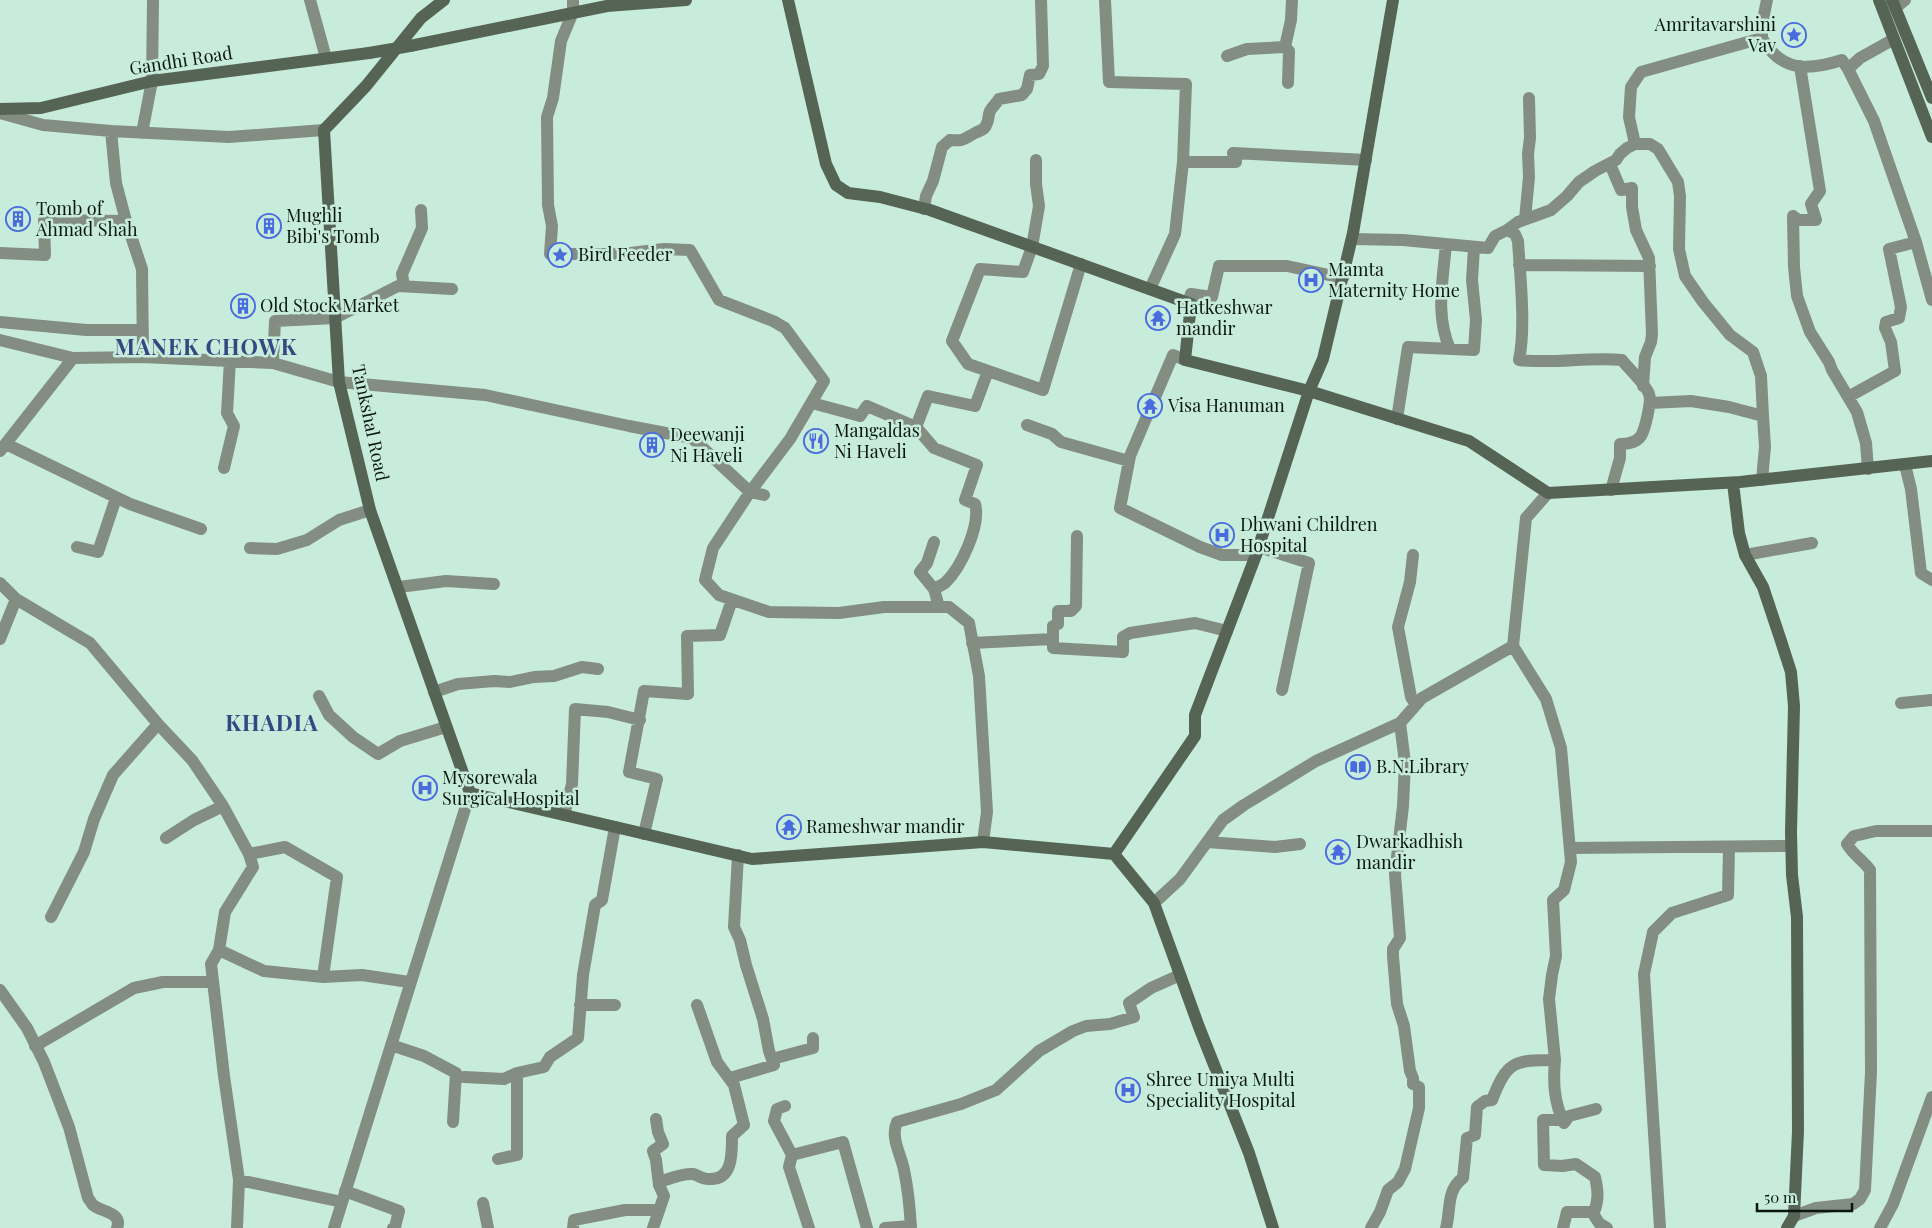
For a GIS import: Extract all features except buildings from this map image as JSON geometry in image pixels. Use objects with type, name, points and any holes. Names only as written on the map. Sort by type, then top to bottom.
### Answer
[{"type":"street","points":[[142,134],[152,81],[153,0]]},
{"type":"street","points":[[310,0],[326,58]]},
{"type":"street","points":[[0,113],[44,125],[142,134],[229,138],[324,130],[366,86],[421,18],[444,0]]},
{"type":"street","points":[[680,0],[608,6],[573,6],[561,41],[553,98],[547,118],[548,205],[552,226],[550,254],[622,254],[664,249],[690,250],[718,300],[773,321],[785,328],[824,381],[790,439],[750,492],[713,548],[706,580],[719,595],[769,612],[839,613],[884,607],[948,607],[969,623],[978,676],[987,812],[983,842]]},
{"type":"street","points":[[788,0],[826,164],[836,186],[848,193],[880,197],[924,209],[1191,304],[1185,360]]},
{"type":"street","points":[[924,209],[926,196],[933,181],[942,146],[950,140],[960,141],[969,138],[974,133],[984,129],[990,110],[995,106],[999,98],[1022,95],[1027,89],[1030,75],[1039,74],[1043,66],[1041,0]]},
{"type":"street","points":[[1106,0],[1109,82],[1186,84],[1183,162],[1175,234],[1150,289]]},
{"type":"street","points":[[1285,47],[1291,20],[1292,0]]},
{"type":"street","points":[[1114,854],[1195,736],[1195,715],[1257,551],[1309,391],[1323,360],[1352,239],[1393,0]]},
{"type":"street","points":[[1767,0],[1762,24],[1762,38],[1773,55],[1780,60],[1800,66],[1821,67],[1842,60],[1848,69],[1874,121],[1916,242],[1932,300]]},
{"type":"street","points":[[1879,0],[1932,138]]},
{"type":"street","points":[[1897,3],[1932,98]]},
{"type":"street","name":"Gandhi Road","points":[[0,109],[41,108],[152,81],[410,46],[573,6]]},
{"type":"street","points":[[1635,144],[1629,117],[1631,87],[1641,72],[1762,38]]},
{"type":"street","points":[[1848,69],[1860,58],[1894,39]]},
{"type":"street","points":[[1227,56],[1247,49],[1285,47]]},
{"type":"street","points":[[1285,47],[1289,51],[1288,82]]},
{"type":"street","points":[[1800,66],[1820,191],[1811,204],[1816,220],[1798,220],[1793,216],[1797,296],[1810,332],[1830,362],[1832,370],[1857,412],[1864,436],[1868,469]]},
{"type":"street","points":[[1525,219],[1530,138],[1529,98]]},
{"type":"street","name":"Tankshal Road","points":[[324,130],[340,382],[370,510],[470,793]]},
{"type":"street","points":[[111,131],[116,183],[142,269],[143,357]]},
{"type":"street","points":[[1352,239],[1403,240],[1488,248],[1495,236],[1518,222],[1550,210],[1567,196],[1579,182],[1616,160],[1627,148],[1635,144],[1650,144],[1658,149],[1678,182],[1680,196],[1680,249],[1685,276],[1730,335],[1753,352],[1761,376],[1765,447],[1762,480]]},
{"type":"street","points":[[1183,162],[1236,162],[1233,153],[1366,160]]},
{"type":"street","points":[[1036,160],[1036,184],[1039,206],[1032,247],[1023,272],[980,269],[952,341],[968,364],[1043,390],[1081,264]]},
{"type":"street","points":[[1610,164],[1621,190],[1632,188],[1632,207],[1636,230],[1648,251],[1652,334],[1645,357],[1643,386]]},
{"type":"street","points":[[404,286],[402,274],[422,228],[421,210]]},
{"type":"street","points":[[0,253],[45,255],[44,220],[126,221]]},
{"type":"street","points":[[1507,230],[1514,234],[1518,241],[1521,350],[1519,360],[1535,362],[1590,358],[1622,360],[1649,393],[1650,403],[1640,437],[1632,443],[1620,444],[1620,458],[1611,490]]},
{"type":"street","points":[[1848,397],[1895,371],[1891,342],[1885,328],[1886,322],[1899,318],[1900,307],[1889,249],[1916,242]]},
{"type":"street","points":[[1446,244],[1440,314],[1445,338],[1450,349]]},
{"type":"street","points":[[1397,419],[1408,348],[1474,350],[1476,320],[1472,280],[1474,248]]},
{"type":"street","points":[[1519,265],[1650,266]]},
{"type":"street","points":[[1188,303],[1191,294],[1212,297],[1219,266],[1287,266],[1342,278]]},
{"type":"street","points":[[273,363],[275,321],[335,318],[398,286],[452,288]]},
{"type":"street","points":[[0,322],[86,330],[143,330]]},
{"type":"street","points":[[0,340],[73,358],[143,357],[273,363],[340,382],[485,395],[692,438],[750,492],[764,494]]},
{"type":"street","points":[[1282,690],[1309,563],[1257,551],[1222,555],[1200,547],[1120,508],[1129,461],[1174,355],[1185,360],[1309,391],[1469,441],[1548,493],[1762,480],[1932,461]]},
{"type":"street","points":[[73,358],[3,448],[130,504],[201,529]]},
{"type":"street","points":[[224,468],[234,426],[227,413],[230,360]]},
{"type":"street","points":[[916,427],[928,396],[975,406],[988,371]]},
{"type":"street","points":[[1650,403],[1691,401],[1729,407],[1763,416]]},
{"type":"street","points":[[812,403],[860,416],[867,406],[916,427],[934,448],[977,465],[965,500],[975,504],[978,514],[970,541],[959,565],[945,582],[934,589]]},
{"type":"street","points":[[1027,425],[1052,434],[1061,442],[1129,461]]},
{"type":"street","points":[[1905,465],[1911,489],[1921,573],[1932,580]]},
{"type":"street","points":[[1733,482],[1739,534],[1745,555],[1763,587],[1790,672],[1794,706],[1792,875],[1797,917],[1798,1131],[1794,1216],[1787,1228]]},
{"type":"street","points":[[1548,493],[1526,518],[1513,646],[1546,699],[1561,748],[1571,862],[1564,890],[1554,900],[1556,956],[1549,999],[1555,1060],[1553,1079],[1555,1097],[1562,1120]]},
{"type":"street","points":[[77,547],[98,552],[116,498]]},
{"type":"street","points":[[250,548],[277,549],[307,540],[338,520],[370,510]]},
{"type":"street","points":[[1078,536],[1076,606],[1071,611],[1058,611],[1058,624],[1053,626],[1053,648],[1123,652],[1123,637],[1130,633],[1195,623],[1227,631]]},
{"type":"street","points":[[934,542],[927,563],[920,572],[934,589],[939,607]]},
{"type":"street","points":[[1745,555],[1812,543]]},
{"type":"street","points":[[1413,555],[1410,582],[1398,627],[1406,677],[1411,697],[1416,705]]},
{"type":"street","points":[[398,587],[446,581],[494,584]]},
{"type":"street","points":[[0,583],[16,598],[90,643],[158,724],[192,760],[223,806],[253,867],[225,912],[219,950],[211,964],[224,1076],[239,1180],[237,1228]]},
{"type":"street","points":[[0,639],[16,598]]},
{"type":"street","points":[[644,834],[657,780],[629,772],[644,691],[688,694],[687,636],[720,635],[732,600]]},
{"type":"street","points":[[972,643],[1053,639]]},
{"type":"street","points":[[1154,903],[1180,879],[1223,820],[1244,804],[1316,761],[1400,723],[1422,698],[1513,646]]},
{"type":"street","points":[[434,692],[458,684],[494,681],[510,682],[534,677],[554,676],[582,667],[598,669]]},
{"type":"street","points":[[319,696],[329,716],[378,754],[400,741],[446,727]]},
{"type":"street","points":[[1901,703],[1932,700]]},
{"type":"street","points":[[564,815],[572,784],[575,709],[608,712],[640,720]]},
{"type":"street","points":[[1371,1228],[1388,1190],[1398,1182],[1405,1169],[1419,1108],[1419,1087],[1414,1084],[1414,1078],[1410,1071],[1404,1026],[1397,1004],[1393,956],[1393,949],[1400,938],[1395,874],[1403,806],[1405,763],[1400,723]]},
{"type":"street","points":[[51,918],[84,852],[100,804],[113,776],[158,724]]},
{"type":"street","points":[[334,1228],[409,982],[470,793],[752,859],[983,842],[1114,854],[1154,903],[1249,1153],[1273,1228]]},
{"type":"street","points":[[166,838],[194,820],[223,806]]},
{"type":"street","points":[[464,1077],[504,1079],[517,1073],[544,1067],[550,1057],[578,1038],[583,975],[595,905],[602,900],[615,827]]},
{"type":"street","points":[[1794,1216],[1816,1208],[1853,1204],[1860,1199],[1866,1190],[1871,1072],[1870,870],[1865,862],[1851,852],[1847,844],[1854,836],[1876,831],[1932,831]]},
{"type":"street","points":[[1207,842],[1275,847],[1300,844]]},
{"type":"street","points":[[1570,848],[1792,846]]},
{"type":"street","points":[[248,854],[285,847],[337,877],[323,978]]},
{"type":"street","points":[[1660,1228],[1644,974],[1653,932],[1672,913],[1728,895],[1729,847]]},
{"type":"street","points":[[730,1078],[774,1065],[769,1051],[763,1018],[740,940],[734,927],[738,855]]},
{"type":"street","points":[[219,950],[264,971],[323,978],[362,975],[409,982]]},
{"type":"street","points":[[885,1228],[911,1227],[904,1168],[896,1145],[894,1127],[897,1122],[961,1104],[996,1090],[1038,1051],[1056,1040],[1086,1026],[1110,1024],[1134,1017],[1130,1003],[1151,988],[1180,975]]},
{"type":"street","points":[[35,1046],[134,988],[163,982],[213,982]]},
{"type":"street","points":[[0,990],[27,1028],[44,1062],[69,1127],[88,1198],[93,1205],[118,1218],[117,1228]]},
{"type":"street","points":[[580,1006],[615,1006]]},
{"type":"street","points":[[659,1182],[694,1174],[706,1180],[718,1179],[729,1169],[732,1155],[732,1136],[744,1125],[734,1085],[717,1062],[697,1006]]},
{"type":"street","points":[[772,1059],[813,1048],[813,1038]]},
{"type":"street","points":[[391,1045],[424,1056],[456,1073],[453,1122]]},
{"type":"street","points":[[1446,1228],[1450,1214],[1450,1196],[1457,1183],[1464,1178],[1467,1138],[1475,1135],[1477,1107],[1484,1101],[1492,1100],[1503,1073],[1509,1067],[1518,1063],[1536,1060],[1555,1060]]},
{"type":"street","points":[[498,1159],[516,1155],[517,1073]]},
{"type":"street","points":[[1880,1228],[1893,1204],[1932,1097]]},
{"type":"street","points":[[785,1106],[777,1109],[774,1121],[792,1155],[789,1167],[809,1228]]},
{"type":"street","points":[[1563,1228],[1567,1212],[1594,1212],[1598,1204],[1598,1188],[1595,1177],[1576,1164],[1562,1166],[1544,1164],[1543,1120],[1562,1120],[1564,1123],[1569,1116],[1596,1109]]},
{"type":"street","points":[[653,1228],[664,1196],[659,1182],[653,1151],[663,1144],[658,1132],[656,1119]]},
{"type":"street","points":[[792,1155],[843,1142],[867,1228]]},
{"type":"street","points":[[239,1180],[344,1196],[400,1211],[395,1228]]},
{"type":"street","points":[[483,1203],[488,1228]]},
{"type":"street","points":[[573,1228],[574,1220],[625,1210],[659,1210]]},
{"type":"street","points":[[1592,1212],[1599,1224],[1608,1228]]},
{"type":"place","name":"Amritavarshini Vav","points":[[1794,35]]},
{"type":"place","name":"Tomb of Ahmad Shah","points":[[18,219]]},
{"type":"place","name":"Mughli Bibi's Tomb","points":[[269,226]]},
{"type":"place","name":"Bird Feeder","points":[[560,255]]},
{"type":"place","name":"Mamta Maternity Home","points":[[1311,280]]},
{"type":"place","name":"Old Stock Market","points":[[243,306]]},
{"type":"place","name":"Hatkeshwar mandir","points":[[1158,318]]},
{"type":"place","name":"Visa Hanuman","points":[[1150,406]]},
{"type":"place","name":"Mangaldas Ni Haveli","points":[[816,441]]},
{"type":"place","name":"Deewanji Ni Haveli","points":[[652,445]]},
{"type":"place","name":"Dhwani Children Hospital","points":[[1222,535]]},
{"type":"place","name":"B.N.Library","points":[[1358,767]]},
{"type":"place","name":"Mysorewala Surgical Hospital","points":[[425,788]]},
{"type":"place","name":"Rameshwar mandir","points":[[789,827]]},
{"type":"place","name":"Dwarkadhish mandir","points":[[1338,852]]},
{"type":"place","name":"Shree Umiya Multi Speciality Hospital","points":[[1128,1090]]},
{"type":"district","name":"MANEK CHOWK","points":[[206,347]]},
{"type":"district","name":"KHADIA","points":[[272,723]]}]
